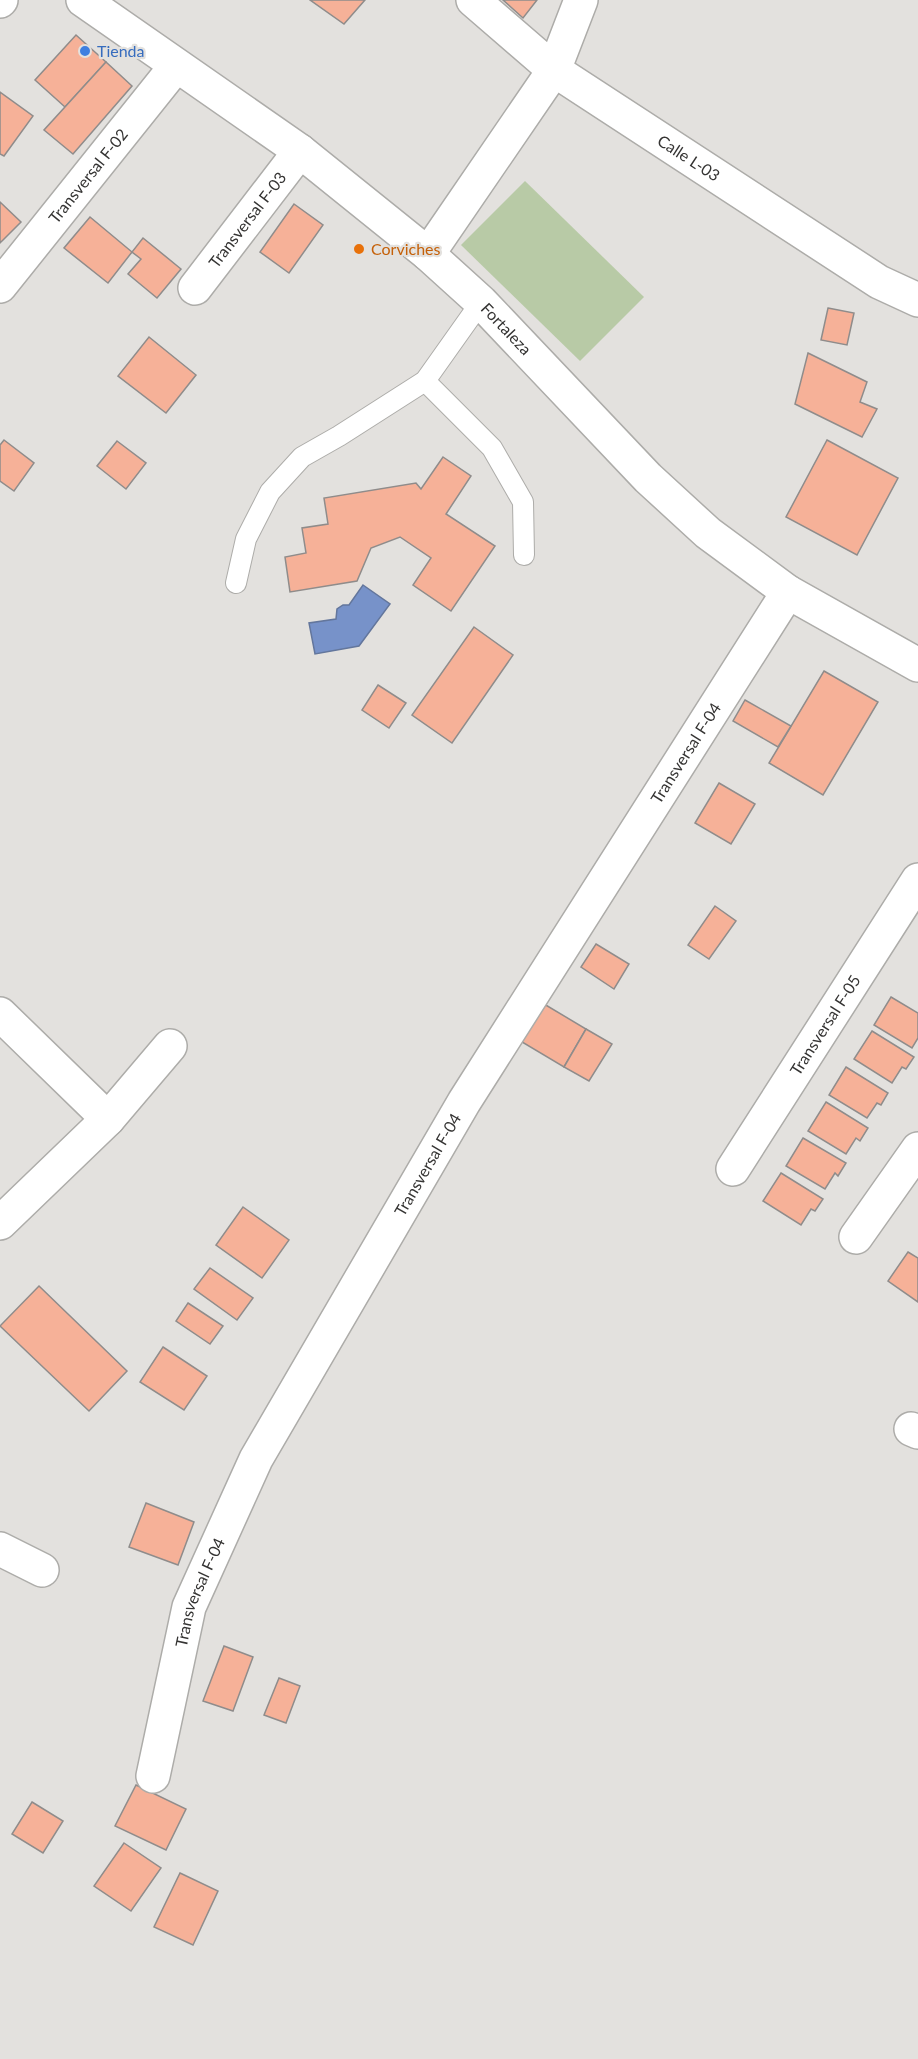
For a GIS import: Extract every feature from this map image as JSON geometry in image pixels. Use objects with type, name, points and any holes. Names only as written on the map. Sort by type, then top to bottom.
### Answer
[{"type":"street","name":"Fortaleza","points":[[83,0],[300,151],[428,254],[481,302],[648,478],[708,533],[788,592],[918,666]]},
{"type":"street","name":"Calle L-03","points":[[473,0],[554,70],[879,282],[918,300]]},
{"type":"street","points":[[428,254],[554,70],[581,0]]},
{"type":"street","name":"Transversal F-02","points":[[0,286],[176,66]]},
{"type":"street","name":"Transversal F-03","points":[[195,288],[300,151]]},
{"type":"street","name":"Transversal F-04","points":[[153,1776],[189,1607],[256,1459],[464,1102],[788,592]]},
{"type":"street","name":"Transversal F-05","points":[[733,1169],[918,880]]},
{"type":"street","points":[[0,1014],[108,1119]]},
{"type":"street","points":[[0,1224],[108,1119],[170,1046]]},
{"type":"street","points":[[856,1237],[918,1149]]},
{"type":"street","points":[[0,1549],[42,1570]]},
{"type":"lane","points":[[236,583],[246,539],[270,492],[302,457],[425,381],[481,302]]},
{"type":"lane","points":[[425,381],[492,448],[523,501],[524,555]]},
{"type":"green space","points":[[525,181],[644,297],[580,361],[461,245]]},
{"type":"water","points":[[363,585],[390,604],[359,646],[315,654],[309,623],[336,619],[337,609],[343,605],[349,605]]},
{"type":"building","points":[[310,0],[365,0],[344,24]]},
{"type":"building","points":[[503,0],[537,0],[523,18]]},
{"type":"building","points":[[76,35],[106,62],[65,107],[35,80]]},
{"type":"building","points":[[106,62],[132,86],[73,154],[44,130]]},
{"type":"building","points":[[0,92],[33,116],[4,156],[0,154]]},
{"type":"building","points":[[0,202],[21,222],[0,243]]},
{"type":"building","points":[[294,204],[323,225],[289,273],[260,252]]},
{"type":"building","points":[[90,217],[132,252],[108,283],[64,248]]},
{"type":"building","points":[[143,238],[181,269],[157,298],[128,274],[141,259],[132,252]]},
{"type":"building","points":[[828,308],[854,313],[847,345],[821,340]]},
{"type":"building","points":[[149,337],[196,375],[166,413],[118,376]]},
{"type":"building","points":[[808,353],[867,382],[860,402],[877,409],[862,437],[795,404]]},
{"type":"building","points":[[4,440],[34,463],[14,491],[0,481],[0,445]]},
{"type":"building","points":[[827,440],[898,478],[857,555],[786,517]]},
{"type":"building","points":[[117,441],[146,463],[126,489],[97,466]]},
{"type":"building","points":[[443,457],[471,476],[446,514],[495,546],[451,611],[413,585],[431,558],[400,537],[371,548],[357,581],[290,592],[285,557],[306,553],[302,528],[328,524],[324,498],[416,483],[421,489]]},
{"type":"building","points":[[474,627],[513,655],[452,743],[412,715]]},
{"type":"building","points":[[824,671],[878,702],[823,795],[769,763]]},
{"type":"building","points":[[378,685],[406,703],[389,728],[362,710]]},
{"type":"building","points":[[745,700],[791,726],[778,747],[733,721]]},
{"type":"building","points":[[719,783],[755,804],[731,844],[695,823]]},
{"type":"building","points":[[715,906],[736,921],[709,959],[688,945]]},
{"type":"building","points":[[596,944],[629,964],[614,989],[581,967]]},
{"type":"building","points":[[891,997],[918,1013],[918,1038],[912,1048],[874,1025]]},
{"type":"building","points":[[539,1001],[586,1029],[564,1067],[517,1039]]},
{"type":"building","points":[[586,1029],[612,1044],[589,1081],[564,1067]]},
{"type":"building","points":[[872,1031],[914,1057],[906,1069],[902,1067],[892,1083],[854,1059]]},
{"type":"building","points":[[846,1067],[888,1093],[881,1105],[877,1103],[867,1118],[829,1095]]},
{"type":"building","points":[[826,1102],[868,1128],[860,1141],[856,1138],[846,1154],[808,1131]]},
{"type":"building","points":[[803,1138],[846,1163],[838,1176],[835,1173],[825,1189],[786,1166]]},
{"type":"building","points":[[781,1173],[823,1199],[815,1211],[811,1209],[801,1225],[763,1201]]},
{"type":"building","points":[[243,1207],[289,1240],[262,1278],[216,1245]]},
{"type":"building","points":[[908,1252],[918,1258],[918,1302],[888,1281]]},
{"type":"building","points":[[210,1268],[253,1298],[237,1320],[194,1289]]},
{"type":"building","points":[[39,1286],[127,1371],[89,1411],[0,1326]]},
{"type":"building","points":[[188,1303],[223,1326],[210,1344],[176,1321]]},
{"type":"building","points":[[163,1347],[207,1376],[184,1410],[140,1382]]},
{"type":"building","points":[[146,1503],[194,1522],[178,1565],[129,1547]]},
{"type":"building","points":[[224,1646],[253,1657],[233,1711],[203,1701]]},
{"type":"building","points":[[279,1678],[300,1686],[286,1723],[264,1715]]},
{"type":"building","points":[[136,1785],[186,1809],[166,1850],[115,1826]]},
{"type":"building","points":[[32,1802],[63,1821],[43,1853],[12,1834]]},
{"type":"building","points":[[124,1843],[161,1868],[131,1911],[94,1886]]},
{"type":"building","points":[[180,1873],[218,1891],[193,1945],[154,1927]]},
{"type":"place","name":"Tienda","points":[[85,51]]},
{"type":"place","name":"Corviches","points":[[359,249]]}]
